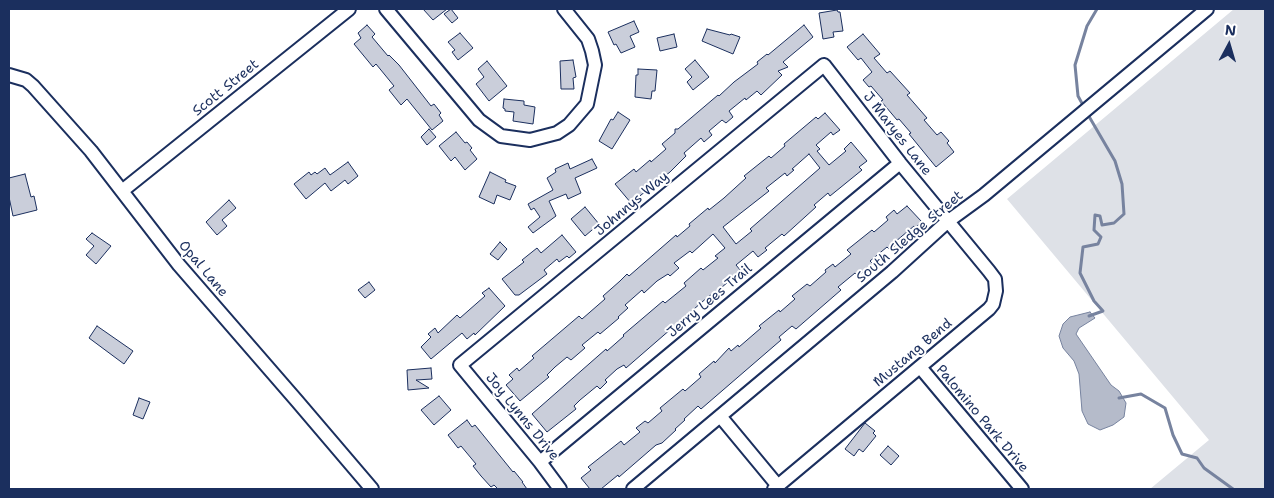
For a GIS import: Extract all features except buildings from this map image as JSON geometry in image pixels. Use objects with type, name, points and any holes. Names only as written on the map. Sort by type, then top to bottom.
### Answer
[{"type":"street","name":"Scott Street","points":[[122,191],[349,9]]},
{"type":"street","points":[[386,9],[479,120],[501,136],[530,140],[557,133],[569,125],[587,104],[595,65],[592,51],[588,39],[564,9]]},
{"type":"street","name":"South Sledge Street","points":[[633,489],[892,272],[947,222],[984,195],[1207,9]]},
{"type":"street","name":"J Maryes Lane","points":[[824,65],[947,222]]},
{"type":"street","name":"Johnnys Way","points":[[460,365],[824,65]]},
{"type":"street","name":"Opal Lane","points":[[9,75],[26,80],[34,86],[91,151],[179,266],[372,489]]},
{"type":"street","name":"Jerry Lees Trail","points":[[540,462],[900,163]]},
{"type":"street","name":"Mustang Bend","points":[[776,488],[989,309],[995,298],[996,285],[994,279],[947,222]]},
{"type":"street","name":"Joy Lynns Drive","points":[[460,365],[560,489]]},
{"type":"street","name":"Palomino Park Drive","points":[[920,367],[1019,488]]},
{"type":"street","points":[[720,416],[776,488]]},
{"type":"shaded area","points":[[1234,9],[1265,9],[1265,489],[1150,489],[1209,440],[1007,199]]},
{"type":"water","points":[[1090,312],[1095,318],[1079,328],[1076,334],[1111,385],[1119,391],[1126,403],[1124,417],[1113,425],[1100,430],[1088,424],[1082,411],[1079,374],[1074,361],[1063,348],[1059,336],[1063,324],[1070,317]]},
{"type":"waterway","points":[[1084,107],[1078,96],[1075,65],[1087,26],[1097,9]]},
{"type":"waterway","points":[[1087,113],[1115,161],[1122,184],[1124,214],[1114,223],[1102,225],[1100,216],[1095,215],[1094,230],[1101,237],[1098,244],[1083,247],[1080,273],[1094,301],[1103,311],[1089,316]]},
{"type":"waterway","points":[[1119,398],[1141,394],[1165,408],[1173,435],[1182,454],[1197,458],[1204,468],[1233,489]]}]
